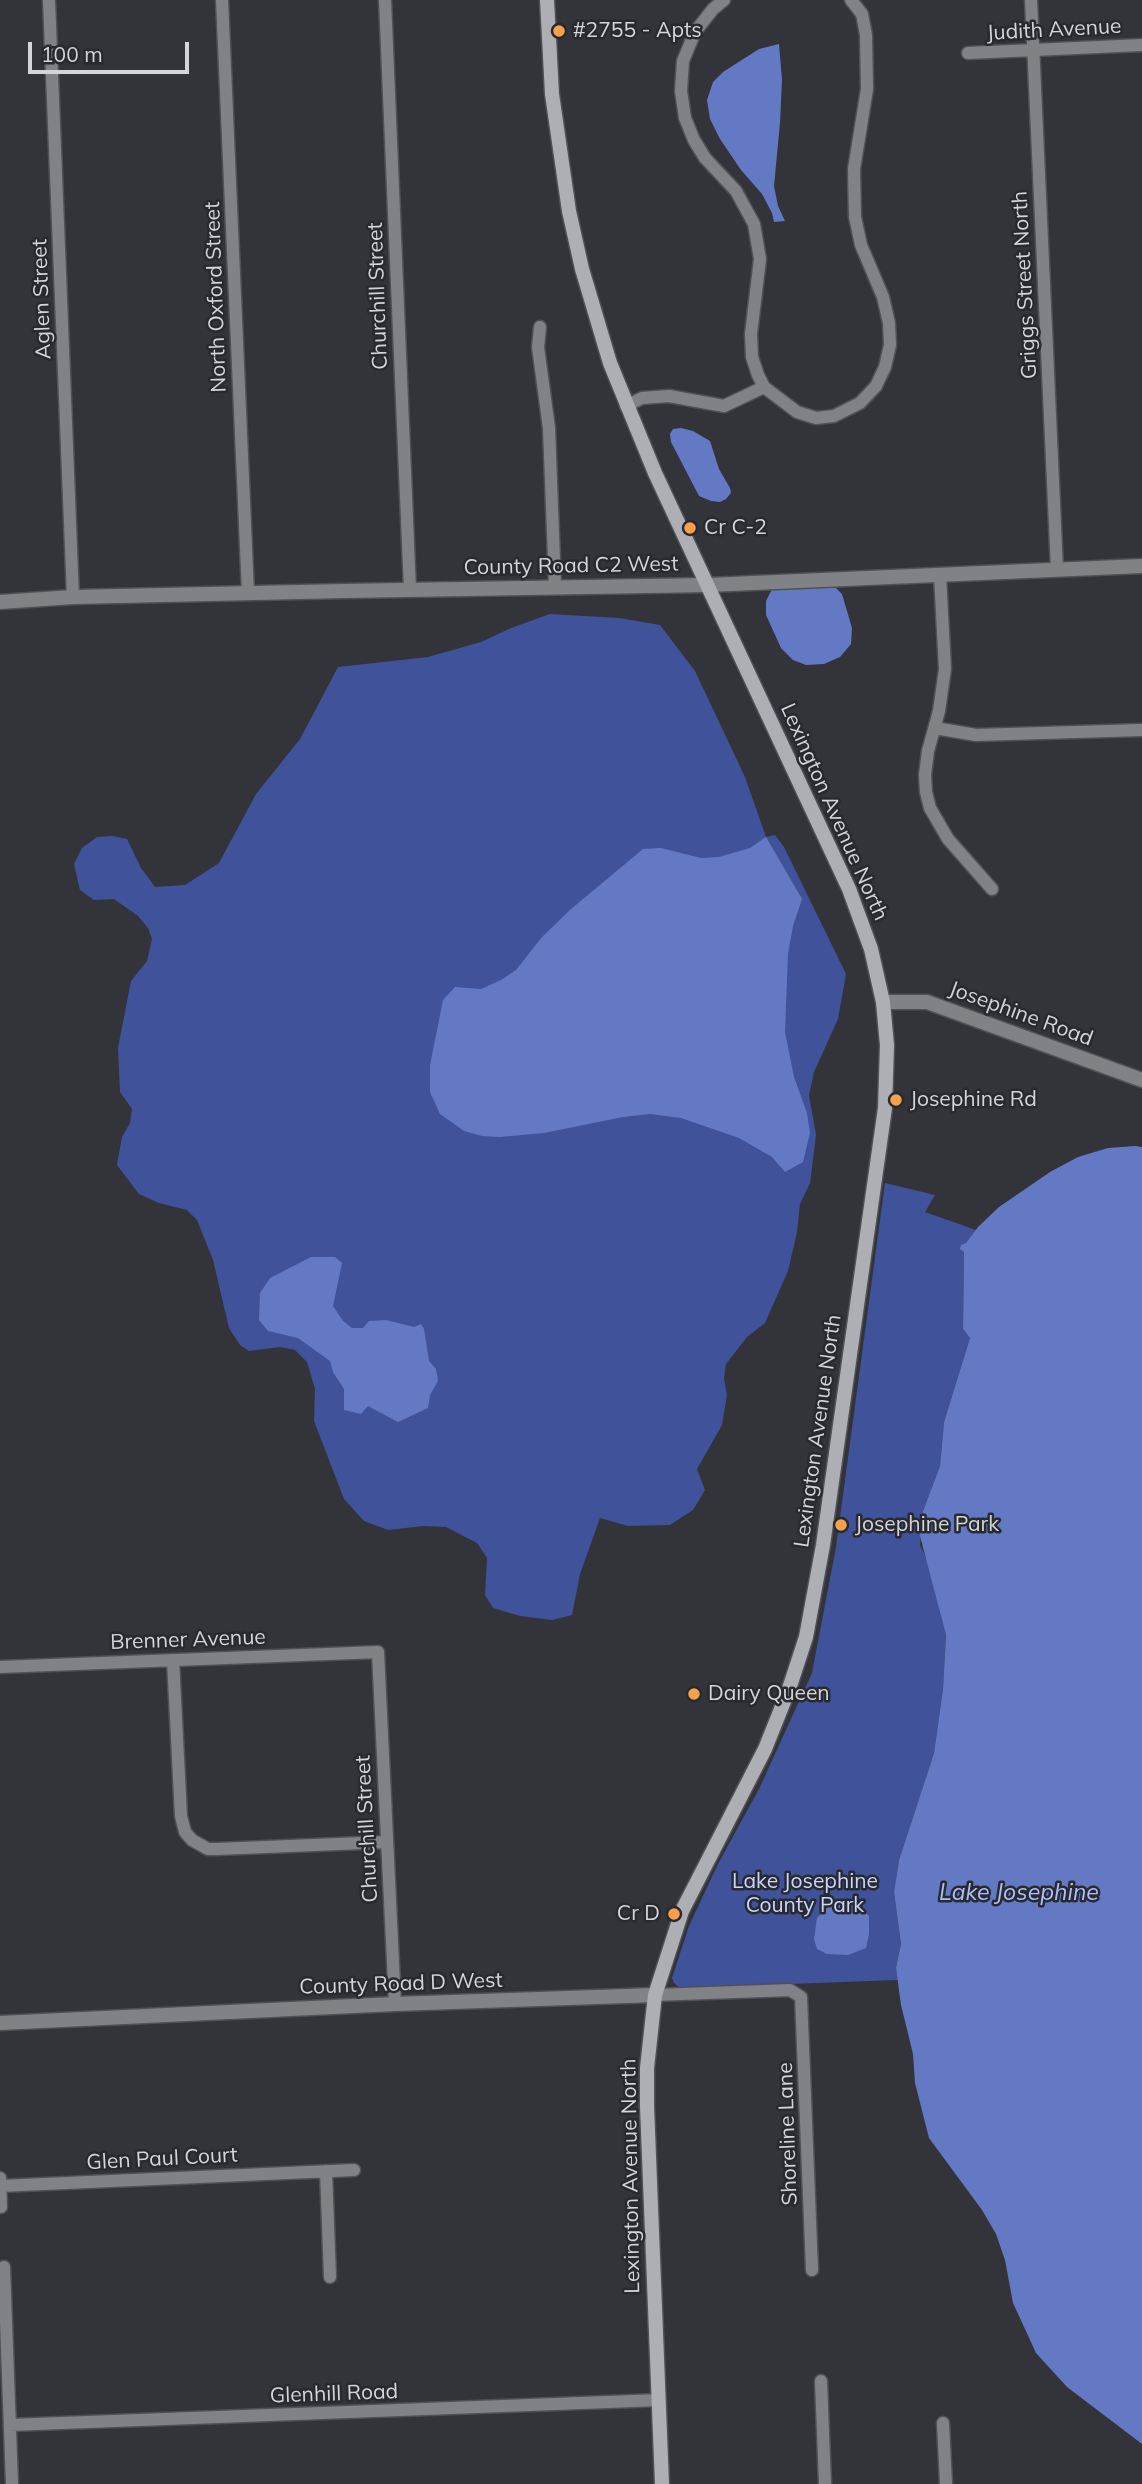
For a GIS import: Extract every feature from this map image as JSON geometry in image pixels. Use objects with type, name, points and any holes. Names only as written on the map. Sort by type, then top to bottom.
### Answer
[{"type":"main road","name":"Lexington Avenue North","points":[[547,0],[552,94],[569,211],[592,307],[626,406],[655,473],[849,889],[871,949],[883,1002],[887,1045],[885,1108],[811,1617],[795,1672],[774,1728],[687,1900],[655,1994],[647,2068],[647,2106],[662,2484]]},
{"type":"street","name":"Aglen Street","points":[[50,0],[73,597]]},
{"type":"street","name":"North Oxford Street","points":[[222,0],[248,593]]},
{"type":"street","name":"Churchill Street","points":[[384,0],[410,590]]},
{"type":"street","points":[[724,0],[713,9],[695,32],[683,61],[681,91],[685,118],[694,141],[705,158],[736,191],[754,224],[760,260],[751,334],[752,358],[764,387],[797,412],[816,418],[834,416],[860,403],[876,386],[890,345],[889,323],[883,297],[861,245],[855,218],[854,169],[867,89],[866,35],[862,14],[851,0]]},
{"type":"street","name":"Griggs Street North","points":[[1031,0],[1057,569]]},
{"type":"street","name":"Judith Avenue","points":[[968,53],[1142,45]]},
{"type":"street","points":[[540,327],[538,347],[549,428],[555,586]]},
{"type":"street","points":[[626,406],[642,398],[669,396],[724,406],[764,387]]},
{"type":"street","name":"County Road C2 West","points":[[0,601],[555,586],[708,585],[1142,566]]},
{"type":"street","points":[[940,575],[946,669],[925,775],[930,808],[948,839],[992,889]]},
{"type":"street","points":[[935,728],[976,735],[1142,730]]},
{"type":"street","name":"Josephine Road","points":[[883,1002],[927,1002],[1142,1080]]},
{"type":"street","name":"Churchill Street","points":[[378,1652],[395,2004]]},
{"type":"street","name":"Brenner Avenue","points":[[0,1667],[378,1652]]},
{"type":"street","points":[[173,1660],[181,1816],[185,1832],[192,1840],[208,1849],[387,1842]]},
{"type":"street","name":"County Road D West","points":[[0,2024],[655,1994],[790,1990],[801,1997]]},
{"type":"street","name":"Shoreline Lane","points":[[801,1997],[812,2270]]},
{"type":"street","name":"Glen Paul Court","points":[[0,2186],[354,2170]]},
{"type":"street","points":[[326,2171],[330,2277]]},
{"type":"street","points":[[0,2178],[1,2207]]},
{"type":"street","points":[[4,2267],[12,2484]]},
{"type":"street","points":[[821,2381],[825,2484]]},
{"type":"street","name":"Glenhill Road","points":[[10,2425],[659,2400]]},
{"type":"street","points":[[943,2423],[946,2484]]},
{"type":"green space","points":[[550,614],[619,618],[660,625],[695,671],[745,777],[766,837],[775,835],[784,847],[846,974],[838,1019],[814,1072],[809,1095],[816,1135],[810,1183],[800,1204],[788,1271],[765,1323],[747,1337],[726,1364],[724,1378],[727,1395],[722,1425],[697,1469],[705,1490],[693,1510],[670,1525],[628,1526],[600,1518],[580,1574],[572,1615],[552,1620],[520,1616],[493,1608],[485,1595],[487,1558],[477,1543],[446,1527],[423,1526],[388,1530],[364,1521],[344,1499],[314,1421],[315,1389],[307,1362],[295,1350],[280,1347],[249,1351],[240,1345],[229,1328],[213,1260],[197,1220],[187,1210],[159,1203],[139,1194],[117,1165],[122,1137],[130,1123],[132,1109],[120,1092],[118,1048],[131,981],[147,961],[152,939],[148,928],[138,916],[114,899],[94,900],[80,890],[74,864],[82,848],[97,837],[112,836],[127,839],[141,868],[155,887],[185,885],[219,863],[256,794],[300,739],[338,667],[428,657],[481,642]]},
{"type":"green space","name":"Lake Josephine County Park","points":[[885,1183],[935,1195],[925,1212],[976,1230],[966,1243],[964,1252],[963,1329],[970,1338],[944,1422],[940,1466],[923,1511],[920,1545],[927,1560],[946,1635],[943,1689],[934,1753],[899,1860],[894,1892],[901,1944],[896,1968],[898,1980],[680,1988],[672,1978],[689,1926],[718,1864],[759,1789],[812,1673],[836,1547]]},
{"type":"water","points":[[779,44],[782,80],[774,186],[778,206],[785,221],[774,222],[762,194],[741,170],[720,139],[710,119],[707,100],[713,82],[723,72],[759,49]]},
{"type":"water","points":[[673,429],[693,431],[710,441],[719,469],[730,488],[731,493],[726,499],[720,502],[711,501],[699,496],[671,442],[670,434]]},
{"type":"water","points":[[820,582],[835,587],[842,594],[852,628],[851,644],[840,657],[824,664],[806,665],[793,660],[781,648],[766,615],[766,601],[774,585]]},
{"type":"water","points":[[766,837],[802,899],[788,954],[785,1032],[810,1133],[803,1162],[785,1172],[772,1157],[739,1138],[681,1118],[650,1114],[544,1133],[500,1137],[464,1131],[440,1114],[430,1092],[430,1065],[443,1000],[455,987],[481,989],[516,970],[542,937],[571,909],[643,849],[661,848],[701,858],[719,857],[750,848]]},
{"type":"water","name":"Lake Josephine","points":[[1142,1147],[1142,2444],[1067,2387],[1036,2353],[1013,2303],[1005,2260],[996,2234],[982,2210],[929,2138],[915,2083],[913,2054],[901,2005],[896,1968],[901,1944],[894,1892],[899,1860],[934,1753],[943,1689],[946,1635],[920,1536],[923,1511],[940,1466],[944,1422],[970,1338],[963,1329],[964,1252],[960,1249],[961,1245],[966,1243],[999,1207],[1050,1172],[1078,1157],[1108,1148]]},
{"type":"water","points":[[311,1257],[335,1257],[342,1263],[333,1306],[343,1321],[352,1328],[363,1328],[369,1321],[386,1320],[414,1327],[421,1324],[429,1361],[436,1369],[438,1381],[430,1395],[428,1408],[398,1422],[368,1406],[361,1414],[344,1410],[344,1389],[333,1372],[330,1361],[298,1338],[268,1331],[259,1320],[260,1293],[270,1278]]},
{"type":"water","points":[[849,1902],[858,1905],[869,1916],[866,1948],[848,1955],[827,1954],[817,1949],[814,1939],[817,1918],[830,1905]]},
{"type":"place","name":"#2755 - Apts","points":[[559,31]]},
{"type":"place","name":"Cr C-2","points":[[690,528]]},
{"type":"place","name":"Josephine Rd","points":[[896,1100]]},
{"type":"place","name":"Josephine Park","points":[[841,1525]]},
{"type":"place","name":"Dairy Queen","points":[[694,1694]]},
{"type":"place","name":"Cr D","points":[[674,1914]]}]
